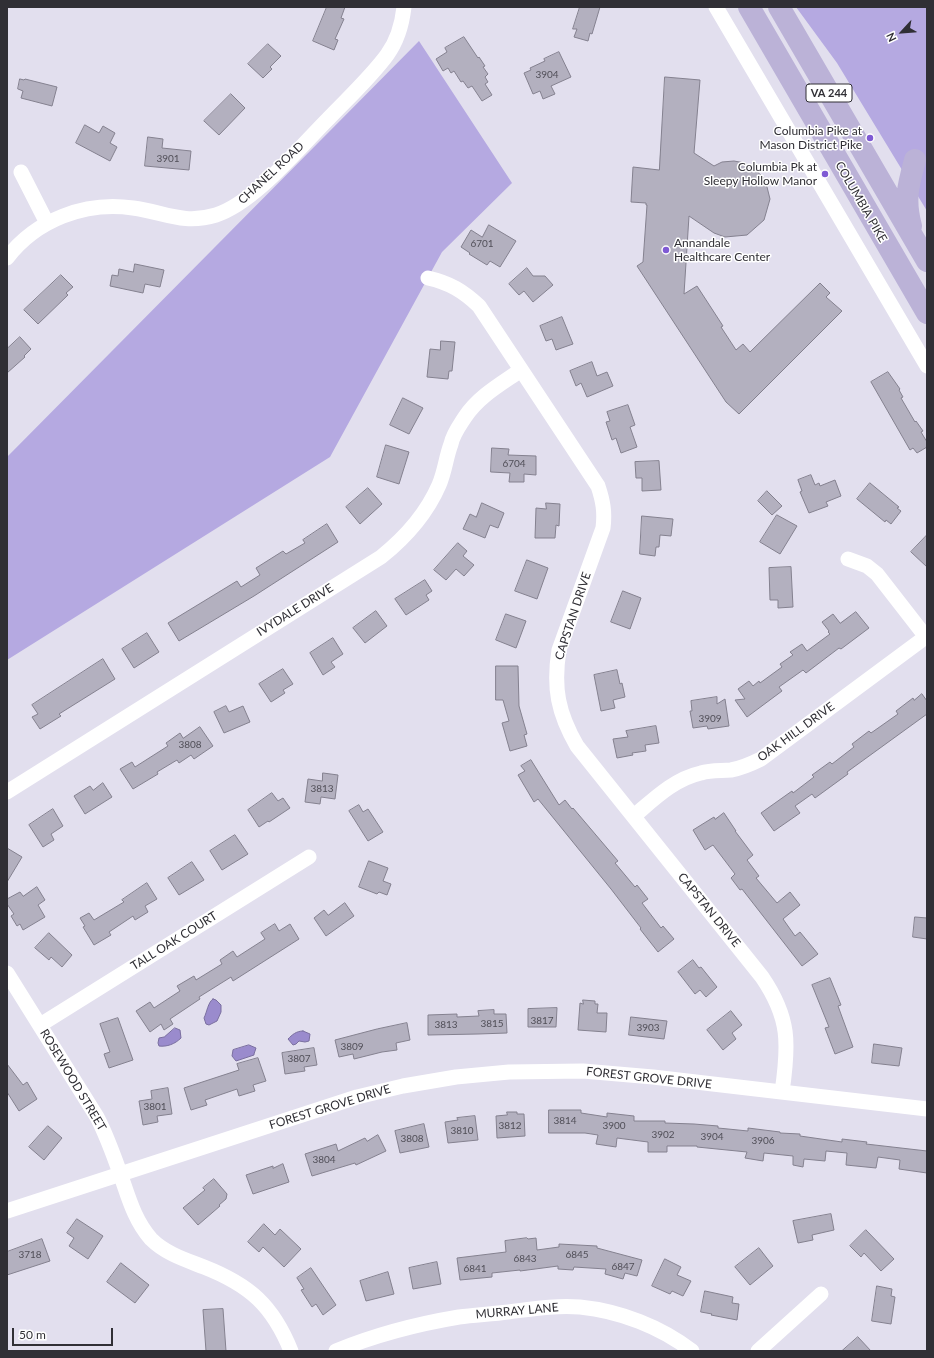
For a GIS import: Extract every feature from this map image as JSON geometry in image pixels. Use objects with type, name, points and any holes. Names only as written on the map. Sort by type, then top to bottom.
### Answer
[{"type":"main road","name":"COLUMBIA PIKE","points":[[749,7],[927,313]]},
{"type":"main road","name":"VA 244","points":[[779,7],[927,261]]},
{"type":"main road","points":[[915,160],[907,193],[907,212],[916,242]]},
{"type":"street","name":"CHANEL ROAD","points":[[7,258],[26,237],[47,223],[91,208],[112,206],[134,208],[186,220],[216,215],[233,208],[245,200],[275,173],[368,78],[388,55],[403,23],[404,7]]},
{"type":"street","points":[[716,7],[927,366]]},
{"type":"street","points":[[21,172],[47,223]]},
{"type":"street","name":"CAPSTAN DRIVE","points":[[428,278],[453,286],[467,294],[479,306],[598,486],[603,500],[605,514],[603,528],[560,650],[556,669],[556,688],[560,708],[568,729],[577,746],[772,991],[780,1007],[785,1025],[787,1044],[782,1092]]},
{"type":"street","name":"IVYDALE DRIVE","points":[[7,792],[380,557],[401,541],[417,524],[430,504],[439,484],[451,443],[466,416],[485,396],[521,370]]},
{"type":"street","points":[[848,559],[868,566],[877,574],[926,636]]},
{"type":"street","name":"OAK HILL DRIVE","points":[[634,816],[654,798],[673,784],[686,777],[701,772],[732,770],[746,766],[760,759],[926,636]]},
{"type":"street","name":"TALL OAK COURT","points":[[40,1026],[309,857]]},
{"type":"street","name":"ROSEWOOD STREET","points":[[7,973],[97,1117],[106,1135],[133,1212],[141,1226],[152,1240],[164,1250],[179,1258],[218,1272],[252,1292],[266,1306],[278,1322],[291,1351]]},
{"type":"street","name":"FOREST GROVE DRIVE","points":[[7,1211],[357,1097],[403,1086],[456,1077],[509,1072],[583,1071],[632,1075],[927,1109]]},
{"type":"street","points":[[758,1351],[821,1294]]},
{"type":"street","name":"MURRAY LANE","points":[[336,1351],[398,1330],[439,1321],[460,1317],[554,1306],[581,1307],[604,1311],[629,1318],[659,1330],[692,1351]]},
{"type":"shaded area","points":[[796,7],[927,7],[927,211],[837,63]]},
{"type":"shaded area","points":[[419,41],[512,183],[442,252],[330,457],[7,660],[7,457]]},
{"type":"shaded area","points":[[213,999],[221,1005],[221,1012],[217,1021],[209,1025],[206,1024],[204,1018],[211,1000]]},
{"type":"shaded area","points":[[175,1028],[180,1030],[181,1038],[171,1045],[159,1046],[159,1038],[164,1037]]},
{"type":"shaded area","points":[[303,1031],[310,1034],[309,1041],[299,1041],[293,1045],[288,1039],[296,1032]]},
{"type":"shaded area","points":[[249,1045],[256,1048],[254,1055],[236,1061],[232,1056],[233,1050]]},
{"type":"building","points":[[327,7],[345,7],[341,18],[344,19],[335,39],[338,40],[334,50],[313,41]]},
{"type":"building","points":[[580,7],[600,7],[592,34],[590,33],[588,41],[574,37],[577,29],[573,29]]},
{"type":"building","points":[[464,37],[485,66],[483,67],[488,74],[485,77],[488,82],[485,84],[492,95],[482,101],[472,86],[468,88],[463,81],[461,82],[454,71],[451,73],[448,68],[443,71],[436,59],[447,52],[445,48]]},
{"type":"building","points":[[268,44],[281,56],[270,67],[272,69],[263,78],[248,64]]},
{"type":"building","points":[[559,52],[571,77],[551,86],[555,94],[543,99],[540,91],[533,94],[524,73],[531,70],[530,68],[545,61],[544,59]]},
{"type":"building","name":"Annandale Healthcare Center","points":[[665,77],[700,80],[694,153],[714,166],[722,162],[734,161],[745,163],[763,177],[770,199],[764,220],[747,235],[725,237],[714,233],[689,216],[684,294],[697,286],[723,326],[721,327],[736,350],[743,344],[750,352],[820,283],[830,293],[826,297],[842,311],[739,414],[726,402],[637,266],[643,262],[647,205],[646,203],[631,202],[633,167],[659,170]]},
{"type":"building","points":[[20,79],[57,87],[52,106],[21,98],[23,91],[18,89]]},
{"type":"building","points":[[231,94],[245,108],[219,135],[204,121]]},
{"type":"building","points":[[85,125],[99,133],[103,126],[115,133],[110,143],[117,147],[110,161],[76,143]]},
{"type":"building","points":[[148,137],[163,139],[162,148],[191,151],[189,170],[145,166]]},
{"type":"building","points":[[489,225],[516,241],[500,267],[490,261],[487,265],[469,254],[470,253],[461,247],[471,230],[482,237]]},
{"type":"building","points":[[135,264],[164,270],[160,287],[145,284],[143,293],[110,286],[112,275],[118,276],[119,269],[133,272]]},
{"type":"building","points":[[527,268],[533,276],[545,276],[553,285],[533,302],[524,291],[519,295],[509,284]]},
{"type":"building","points":[[61,275],[73,287],[66,293],[68,295],[38,324],[24,310]]},
{"type":"building","points":[[562,317],[573,344],[556,350],[552,339],[546,341],[540,326]]},
{"type":"building","points":[[20,337],[31,349],[24,356],[25,357],[7,373],[7,349]]},
{"type":"building","points":[[441,341],[455,342],[452,371],[449,371],[448,379],[427,377],[430,349],[440,350]]},
{"type":"building","points":[[592,362],[597,376],[607,372],[613,386],[587,397],[581,383],[576,386],[570,371]]},
{"type":"building","points":[[888,372],[900,389],[899,390],[903,397],[901,398],[915,422],[916,421],[923,431],[921,432],[927,442],[927,447],[917,453],[913,448],[910,450],[871,382]]},
{"type":"building","points":[[403,398],[423,408],[409,434],[390,425]]},
{"type":"building","points":[[628,405],[635,425],[630,427],[637,447],[621,453],[616,438],[612,440],[606,422],[610,421],[607,412]]},
{"type":"building","points":[[386,445],[409,452],[399,484],[377,477]]},
{"type":"building","points":[[492,448],[509,449],[508,455],[536,456],[536,475],[524,474],[524,482],[509,482],[510,473],[491,472]]},
{"type":"building","points":[[659,461],[661,490],[642,491],[642,478],[636,478],[635,462]]},
{"type":"building","points":[[811,475],[815,485],[819,483],[820,486],[835,480],[841,496],[826,502],[828,506],[809,513],[800,492],[802,491],[798,480]]},
{"type":"building","points":[[870,483],[899,507],[897,508],[901,511],[891,524],[886,520],[885,522],[857,499]]},
{"type":"building","points":[[368,488],[382,504],[360,524],[346,507]]},
{"type":"building","points":[[767,491],[782,506],[772,515],[758,501]]},
{"type":"building","points":[[482,503],[504,513],[498,528],[490,525],[485,538],[463,529],[470,514],[476,517]]},
{"type":"building","points":[[546,503],[560,504],[559,526],[556,525],[555,538],[535,538],[536,508],[546,509]]},
{"type":"building","points":[[777,515],[797,526],[780,554],[760,542]]},
{"type":"building","points":[[642,516],[673,519],[671,536],[660,535],[659,547],[656,547],[655,556],[640,554]]},
{"type":"building","points":[[327,524],[338,542],[254,596],[179,641],[168,623],[237,581],[241,587],[260,575],[256,568],[283,551],[286,554],[305,543],[303,540]]},
{"type":"building","points":[[927,535],[927,567],[911,552]]},
{"type":"building","points":[[458,543],[467,551],[463,556],[474,565],[464,576],[456,569],[446,580],[434,570]]},
{"type":"building","points":[[527,560],[548,568],[537,599],[515,591]]},
{"type":"building","points":[[791,567],[793,607],[778,608],[778,600],[770,600],[769,568]]},
{"type":"building","points":[[425,580],[432,591],[426,595],[429,600],[406,615],[395,599]]},
{"type":"building","points":[[623,591],[641,598],[630,629],[611,622]]},
{"type":"building","points":[[376,611],[387,626],[365,643],[353,628]]},
{"type":"building","points":[[856,612],[869,628],[806,673],[803,670],[779,687],[782,691],[747,717],[735,700],[745,699],[738,689],[749,681],[753,686],[759,681],[760,683],[782,667],[780,664],[793,655],[790,652],[802,644],[807,651],[830,634],[822,622],[833,614],[840,623]]},
{"type":"building","points":[[506,614],[526,621],[516,648],[496,640]]},
{"type":"building","points":[[147,633],[159,652],[134,668],[122,649]]},
{"type":"building","points":[[333,638],[343,654],[331,662],[335,667],[323,675],[310,653]]},
{"type":"building","points":[[103,659],[115,679],[59,714],[61,716],[40,729],[32,717],[38,714],[32,705]]},
{"type":"building","points":[[496,666],[518,666],[519,706],[527,734],[524,735],[527,746],[510,751],[502,723],[509,721],[503,700],[496,700]]},
{"type":"building","points":[[283,669],[293,684],[283,690],[285,693],[271,702],[259,684]]},
{"type":"building","points":[[617,670],[625,697],[613,700],[615,708],[601,711],[594,675]]},
{"type":"building","points":[[922,694],[927,701],[927,714],[847,772],[848,774],[815,798],[812,794],[795,806],[800,813],[774,831],[761,813],[792,791],[793,793],[814,777],[812,775],[830,762],[832,764],[854,747],[852,744],[869,731],[871,733],[898,714],[896,711],[913,698],[914,700]]},
{"type":"building","points":[[717,697],[717,704],[725,699],[729,726],[708,729],[707,726],[693,728],[690,711],[692,711],[691,701]]},
{"type":"building","points":[[226,706],[229,712],[243,706],[250,722],[224,733],[214,712]]},
{"type":"building","points":[[656,726],[659,743],[645,745],[646,751],[632,753],[633,755],[617,758],[613,739],[628,737],[626,731]]},
{"type":"building","points":[[200,727],[213,746],[194,759],[191,755],[179,763],[177,760],[157,772],[158,774],[133,789],[120,769],[132,762],[135,767],[168,746],[166,743],[180,733],[183,738]]},
{"type":"building","points":[[531,760],[559,805],[565,800],[572,809],[573,808],[618,861],[615,863],[635,887],[637,885],[648,899],[642,903],[661,928],[663,926],[674,939],[658,952],[611,889],[538,799],[534,802],[518,775],[525,771],[521,766]]},
{"type":"building","points":[[323,773],[338,775],[335,799],[321,797],[320,804],[305,802],[308,779],[322,781]]},
{"type":"building","points":[[103,783],[112,797],[85,814],[74,796],[90,786],[93,790]]},
{"type":"building","points":[[272,793],[278,801],[283,798],[290,808],[259,827],[248,810]]},
{"type":"building","points":[[359,805],[363,812],[368,809],[383,832],[368,841],[349,811]]},
{"type":"building","points":[[53,809],[63,826],[51,834],[54,840],[43,847],[29,825]]},
{"type":"building","points":[[724,813],[753,855],[747,860],[759,876],[756,878],[777,903],[790,892],[800,905],[783,919],[795,936],[800,932],[818,954],[802,966],[742,889],[740,890],[731,878],[735,874],[713,845],[705,850],[693,830],[714,817],[715,819]]},
{"type":"building","points":[[235,835],[248,854],[222,870],[210,851]]},
{"type":"building","points":[[7,848],[22,857],[7,882]]},
{"type":"building","points":[[369,861],[388,868],[383,881],[391,884],[387,895],[379,892],[377,894],[359,887]]},
{"type":"building","points":[[192,862],[204,880],[179,895],[168,878]]},
{"type":"building","points":[[147,883],[157,899],[145,906],[148,912],[135,920],[133,916],[109,932],[111,935],[94,945],[83,927],[85,926],[80,918],[89,913],[94,920],[124,902],[122,900]]},
{"type":"building","points":[[37,887],[45,900],[38,905],[45,917],[23,930],[20,924],[17,926],[11,916],[14,914],[7,904],[7,899],[20,892],[23,896]]},
{"type":"building","points":[[345,903],[354,916],[326,936],[314,918],[324,910],[328,915]]},
{"type":"building","points":[[915,917],[927,918],[927,939],[913,937]]},
{"type":"building","points":[[275,924],[279,931],[290,924],[299,939],[233,981],[231,977],[199,997],[200,999],[170,1019],[173,1024],[164,1030],[161,1024],[150,1032],[136,1011],[150,1002],[154,1008],[180,991],[177,986],[194,976],[196,980],[222,964],[220,960],[233,951],[237,957],[265,939],[261,933]]},
{"type":"building","points":[[49,933],[72,955],[62,967],[51,957],[49,960],[35,948]]},
{"type":"building","points":[[693,960],[699,968],[701,967],[717,987],[706,997],[700,990],[695,994],[678,972]]},
{"type":"building","points":[[830,978],[841,1005],[838,1006],[853,1047],[835,1054],[825,1028],[829,1027],[812,985]]},
{"type":"building","points":[[583,1000],[595,1001],[595,1004],[598,1004],[597,1013],[607,1013],[606,1032],[578,1030],[580,1003],[583,1004]]},
{"type":"building","points":[[557,1008],[556,1027],[528,1027],[528,1009]]},
{"type":"building","points":[[494,1010],[494,1014],[506,1014],[507,1033],[428,1035],[428,1015],[457,1014],[457,1017],[479,1016],[478,1011]]},
{"type":"building","points":[[731,1011],[742,1025],[732,1033],[736,1039],[723,1050],[707,1030]]},
{"type":"building","points":[[631,1017],[667,1021],[664,1039],[629,1035]]},
{"type":"building","points":[[118,1018],[133,1060],[109,1068],[104,1054],[110,1052],[100,1024]]},
{"type":"building","points":[[407,1023],[410,1040],[396,1043],[397,1050],[354,1059],[353,1054],[339,1057],[335,1040]]},
{"type":"building","points":[[874,1044],[902,1048],[899,1066],[872,1063]]},
{"type":"building","points":[[314,1048],[317,1065],[304,1067],[305,1071],[285,1074],[282,1053]]},
{"type":"building","points":[[258,1058],[266,1081],[253,1085],[255,1091],[239,1096],[237,1089],[205,1100],[207,1105],[191,1110],[184,1088],[239,1070],[237,1064]]},
{"type":"building","points":[[7,1064],[23,1085],[27,1082],[37,1099],[19,1111],[7,1092]]},
{"type":"building","points":[[168,1088],[172,1114],[157,1116],[158,1122],[143,1125],[139,1101],[152,1099],[151,1091]]},
{"type":"building","points":[[549,1110],[581,1110],[581,1113],[607,1117],[607,1113],[634,1116],[634,1121],[665,1121],[665,1123],[718,1126],[718,1128],[748,1131],[748,1128],[780,1133],[800,1134],[800,1136],[842,1142],[842,1139],[867,1142],[866,1144],[927,1151],[927,1173],[899,1169],[900,1160],[878,1157],[876,1168],[846,1165],[847,1153],[826,1151],[825,1161],[804,1159],[803,1167],[793,1165],[793,1156],[764,1153],[763,1161],[745,1158],[747,1152],[697,1146],[667,1146],[667,1152],[648,1152],[648,1142],[617,1138],[616,1147],[596,1144],[598,1135],[585,1133],[549,1133]]},
{"type":"building","points":[[507,1112],[524,1114],[525,1136],[497,1138],[496,1116],[507,1115]]},
{"type":"building","points":[[475,1116],[478,1140],[448,1143],[445,1122],[458,1120],[457,1118]]},
{"type":"building","points":[[424,1124],[429,1147],[400,1153],[395,1131]]},
{"type":"building","points":[[48,1126],[62,1138],[44,1160],[29,1147]]},
{"type":"building","points":[[378,1135],[386,1151],[356,1165],[355,1163],[312,1176],[305,1154],[336,1144],[338,1151],[365,1138],[367,1141]]},
{"type":"building","points":[[283,1164],[289,1182],[253,1194],[246,1175]]},
{"type":"building","points":[[214,1179],[227,1194],[226,1199],[198,1225],[183,1208],[205,1190],[203,1188]]},
{"type":"building","points":[[831,1214],[834,1230],[812,1235],[813,1240],[798,1243],[793,1221]]},
{"type":"building","points":[[77,1219],[103,1236],[88,1259],[69,1246],[74,1238],[67,1233]]},
{"type":"building","points":[[264,1224],[275,1235],[280,1229],[301,1249],[284,1267],[263,1247],[259,1252],[248,1242]]},
{"type":"building","points":[[866,1230],[894,1259],[881,1271],[864,1253],[861,1257],[850,1246]]},
{"type":"building","points":[[536,1238],[537,1250],[559,1247],[559,1244],[597,1246],[597,1248],[642,1260],[637,1276],[625,1273],[623,1279],[605,1274],[606,1269],[574,1267],[573,1270],[558,1269],[558,1266],[492,1273],[492,1277],[460,1280],[457,1258],[506,1252],[505,1241]]},
{"type":"building","points":[[42,1239],[50,1261],[7,1275],[7,1252]]},
{"type":"building","points":[[759,1248],[773,1266],[750,1285],[735,1267]]},
{"type":"building","points":[[665,1259],[681,1267],[677,1275],[691,1281],[683,1296],[672,1291],[670,1294],[652,1286]]},
{"type":"building","points":[[437,1262],[441,1284],[413,1289],[409,1268]]},
{"type":"building","points":[[121,1263],[149,1285],[135,1303],[107,1282]]},
{"type":"building","points":[[311,1268],[336,1305],[323,1315],[316,1304],[312,1307],[301,1290],[304,1289],[297,1278]]},
{"type":"building","points":[[388,1272],[394,1294],[366,1301],[360,1281]]},
{"type":"building","points":[[877,1286],[892,1289],[891,1296],[895,1297],[891,1324],[872,1321]]},
{"type":"building","points":[[705,1291],[733,1297],[732,1303],[739,1304],[737,1320],[701,1312]]},
{"type":"building","points":[[223,1309],[226,1351],[206,1351],[203,1310]]},
{"type":"building","points":[[858,1337],[871,1351],[842,1351]]},
{"type":"place","name":"Columbia Pike at Mason District Pike","points":[[870,138]]},
{"type":"place","name":"Columbia Pk at Sleepy Hollow Manor","points":[[825,174]]},
{"type":"place","name":"Annandale Healthcare Center","points":[[666,250]]}]
